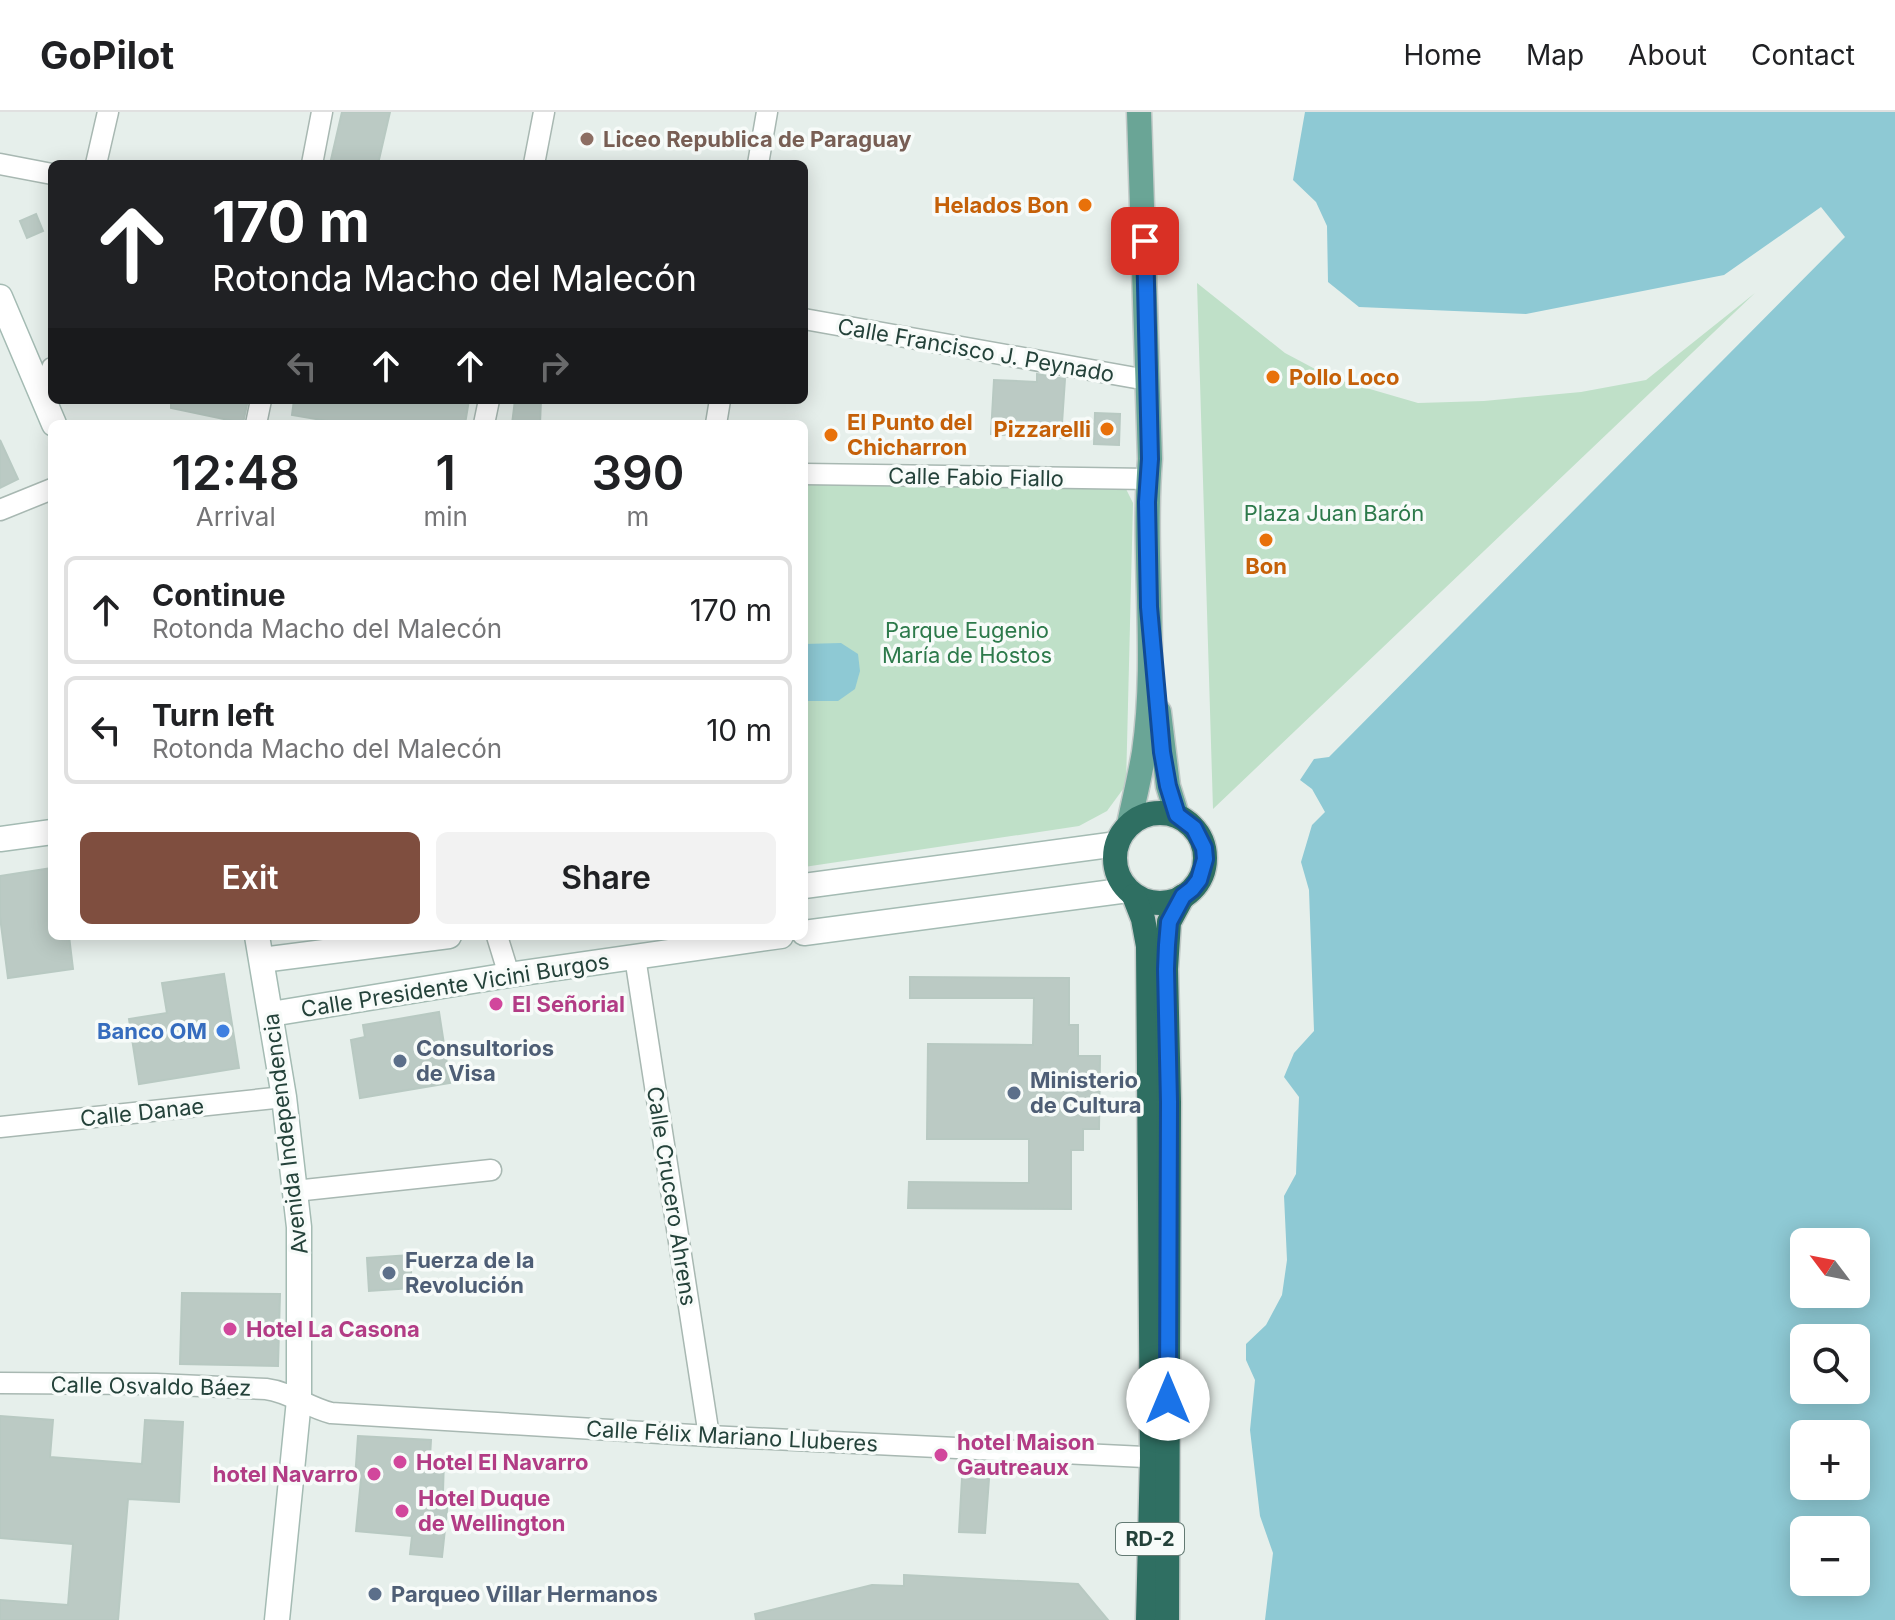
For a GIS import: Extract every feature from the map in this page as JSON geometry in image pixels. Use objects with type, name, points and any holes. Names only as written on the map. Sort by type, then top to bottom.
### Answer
[{"type":"highway","points":[[1123,834],[1138,818],[1157,812],[1177,815]]},
{"type":"highway","name":"RD-2","points":[[1148,1620],[1160,1458],[1169,1102],[1166,969],[1169,922],[1183,896],[1199,880],[1205,859],[1204,848],[1194,828],[1177,815]]},
{"type":"highway","name":"RD-2","points":[[1123,834],[1115,864],[1121,882],[1131,893],[1143,919],[1148,946],[1160,1458],[1167,1620]]},
{"type":"highway","points":[[1131,893],[1159,903],[1183,896]]},
{"type":"main road","name":"RD-2","points":[[1123,834],[1144,752],[1148,701],[1150,459],[1139,112]]},
{"type":"main road","name":"RD-2","points":[[1149,607],[1162,752],[1177,815]]},
{"type":"street","points":[[97,160],[108,112]]},
{"type":"street","points":[[313,160],[322,112]]},
{"type":"street","points":[[535,160],[544,112]]},
{"type":"street","points":[[759,160],[767,112]]},
{"type":"street","points":[[0,164],[48,173]]},
{"type":"street","points":[[0,297],[52,420]]},
{"type":"street","name":"Calle Francisco J. Peynado","points":[[808,320],[1147,380]]},
{"type":"street","points":[[45,401],[48,387]]},
{"type":"street","name":"Calle Fabio Fiallo","points":[[808,474],[1148,479]]},
{"type":"street","points":[[0,510],[48,491]]},
{"type":"street","points":[[0,839],[48,833]]},
{"type":"street","points":[[808,885],[1123,834]]},
{"type":"street","points":[[808,933],[1131,893]]},
{"type":"street","points":[[260,948],[386,940]]},
{"type":"street","points":[[498,940],[509,975]]},
{"type":"street","name":"Calle Presidente Vicini Burgos","points":[[271,1014],[509,975],[753,940]]},
{"type":"street","name":"Avenida Independencia","points":[[260,948],[284,1097],[299,1227],[299,1400],[277,1620]]},
{"type":"street","name":"Calle Crucero Ahrens","points":[[635,957],[709,1436]]},
{"type":"street","name":"Calle Danae","points":[[0,1127],[284,1097]]},
{"type":"street","points":[[295,1191],[491,1170]]},
{"type":"street","name":"Calle Osvaldo Báez","points":[[0,1383],[156,1384],[266,1389],[280,1391],[299,1400]]},
{"type":"street","name":"Calle Félix Mariano Lluberes","points":[[299,1400],[308,1407],[331,1413],[709,1436],[1160,1458]]},
{"type":"green space","name":"Plaza Juan Barón","points":[[1197,283],[1285,353],[1332,378],[1418,403],[1484,401],[1581,392],[1646,380],[1755,293],[1213,809]]},
{"type":"green space","name":"Parque Eugenio María de Hostos","points":[[808,477],[1126,489],[1133,503],[1126,785],[1107,811],[1079,826],[808,866]]},
{"type":"water","points":[[1305,112],[1895,112],[1895,1620],[1265,1620],[1273,1553],[1260,1516],[1250,1430],[1255,1380],[1246,1360],[1246,1344],[1266,1325],[1282,1295],[1287,1260],[1284,1196],[1296,1174],[1299,1097],[1284,1077],[1294,1053],[1314,1031],[1309,890],[1301,862],[1312,825],[1325,812],[1312,789],[1300,780],[1314,759],[1329,757],[1845,237],[1821,207],[1724,275],[1526,314],[1359,307],[1328,282],[1327,226],[1316,202],[1293,180]]},
{"type":"water","points":[[841,643],[858,654],[860,671],[855,689],[838,701],[808,701],[808,644]]},
{"type":"building","points":[[342,112],[390,112],[379,160],[331,160]]},
{"type":"building","points":[[36,214],[43,231],[27,238],[20,221]]},
{"type":"building","points":[[1037,374],[1065,379],[1061,438],[991,434],[994,380],[1037,382]]},
{"type":"building","points":[[171,404],[247,404],[244,420],[229,420],[171,408]]},
{"type":"building","points":[[293,404],[468,404],[466,420],[321,420],[292,415]]},
{"type":"building","points":[[514,404],[541,404],[540,420],[512,420]]},
{"type":"building","name":"Pizzarelli","points":[[1095,413],[1120,414],[1119,445],[1094,444]]},
{"type":"building","points":[[0,440],[18,479],[0,488]]},
{"type":"building","points":[[48,869],[48,940],[69,940],[73,969],[8,978],[0,917],[0,876]]},
{"type":"building","points":[[224,974],[239,1068],[139,1084],[129,1019],[167,1013],[162,983]]},
{"type":"building","name":"Ministerio de Cultura","points":[[910,977],[1069,978],[1069,1025],[1078,1025],[1078,1056],[1100,1056],[1099,1129],[1083,1129],[1083,1150],[1071,1150],[1071,1209],[908,1208],[909,1182],[1029,1183],[1029,1139],[927,1139],[928,1044],[1033,1045],[1034,998],[910,998]]},
{"type":"building","name":"Consultorios de Visa","points":[[439,1012],[450,1083],[360,1098],[351,1040],[365,1037],[363,1025]]},
{"type":"building","name":"Fuerza de la Revolución","points":[[410,1255],[412,1288],[369,1291],[367,1258]]},
{"type":"building","name":"Hotel La Casona","points":[[182,1293],[280,1294],[278,1366],[180,1364]]},
{"type":"building","points":[[0,1416],[53,1420],[50,1457],[142,1464],[145,1420],[183,1422],[179,1502],[128,1499],[118,1620],[0,1620],[0,1600],[68,1605],[73,1544],[0,1538]]},
{"type":"building","points":[[358,1436],[431,1440],[430,1457],[444,1458],[443,1492],[449,1492],[442,1557],[410,1554],[412,1536],[356,1531],[361,1479],[355,1479]]},
{"type":"building","points":[[962,1478],[989,1479],[985,1533],[959,1532]]},
{"type":"building","points":[[904,1575],[1078,1584],[1108,1620],[756,1620],[755,1614],[872,1585],[904,1586]]},
{"type":"place","name":"Liceo Republica de Paraguay","points":[[587,139]]},
{"type":"place","name":"Helados Bon","points":[[1085,205]]},
{"type":"place","name":"Pollo Loco","points":[[1273,377]]},
{"type":"place","name":"Pizzarelli","points":[[1107,429]]},
{"type":"place","name":"El Punto del Chicharron","points":[[831,435]]},
{"type":"place","name":"Bon","points":[[1266,540]]},
{"type":"place","name":"El Señorial","points":[[496,1004]]},
{"type":"place","name":"Banco OM","points":[[223,1031]]},
{"type":"place","name":"Consultorios de Visa","points":[[400,1061]]},
{"type":"place","name":"Ministerio de Cultura","points":[[1014,1093]]},
{"type":"place","name":"Fuerza de la Revolución","points":[[389,1273]]},
{"type":"place","name":"Hotel La Casona","points":[[230,1329]]},
{"type":"place","name":"hotel Maison Gautreaux","points":[[941,1455]]},
{"type":"place","name":"Hotel El Navarro","points":[[400,1462]]},
{"type":"place","name":"hotel Navarro","points":[[374,1474]]},
{"type":"place","name":"Hotel Duque de Wellington","points":[[402,1511]]},
{"type":"place","name":"Parqueo Villar Hermanos","points":[[375,1594]]},
{"type":"route","points":[[1145,241],[1150,459],[1147,502],[1149,607],[1162,752],[1177,815],[1186,820],[1200,837],[1205,859],[1199,880],[1183,896],[1169,922],[1167,945],[1168,1399]]}]
